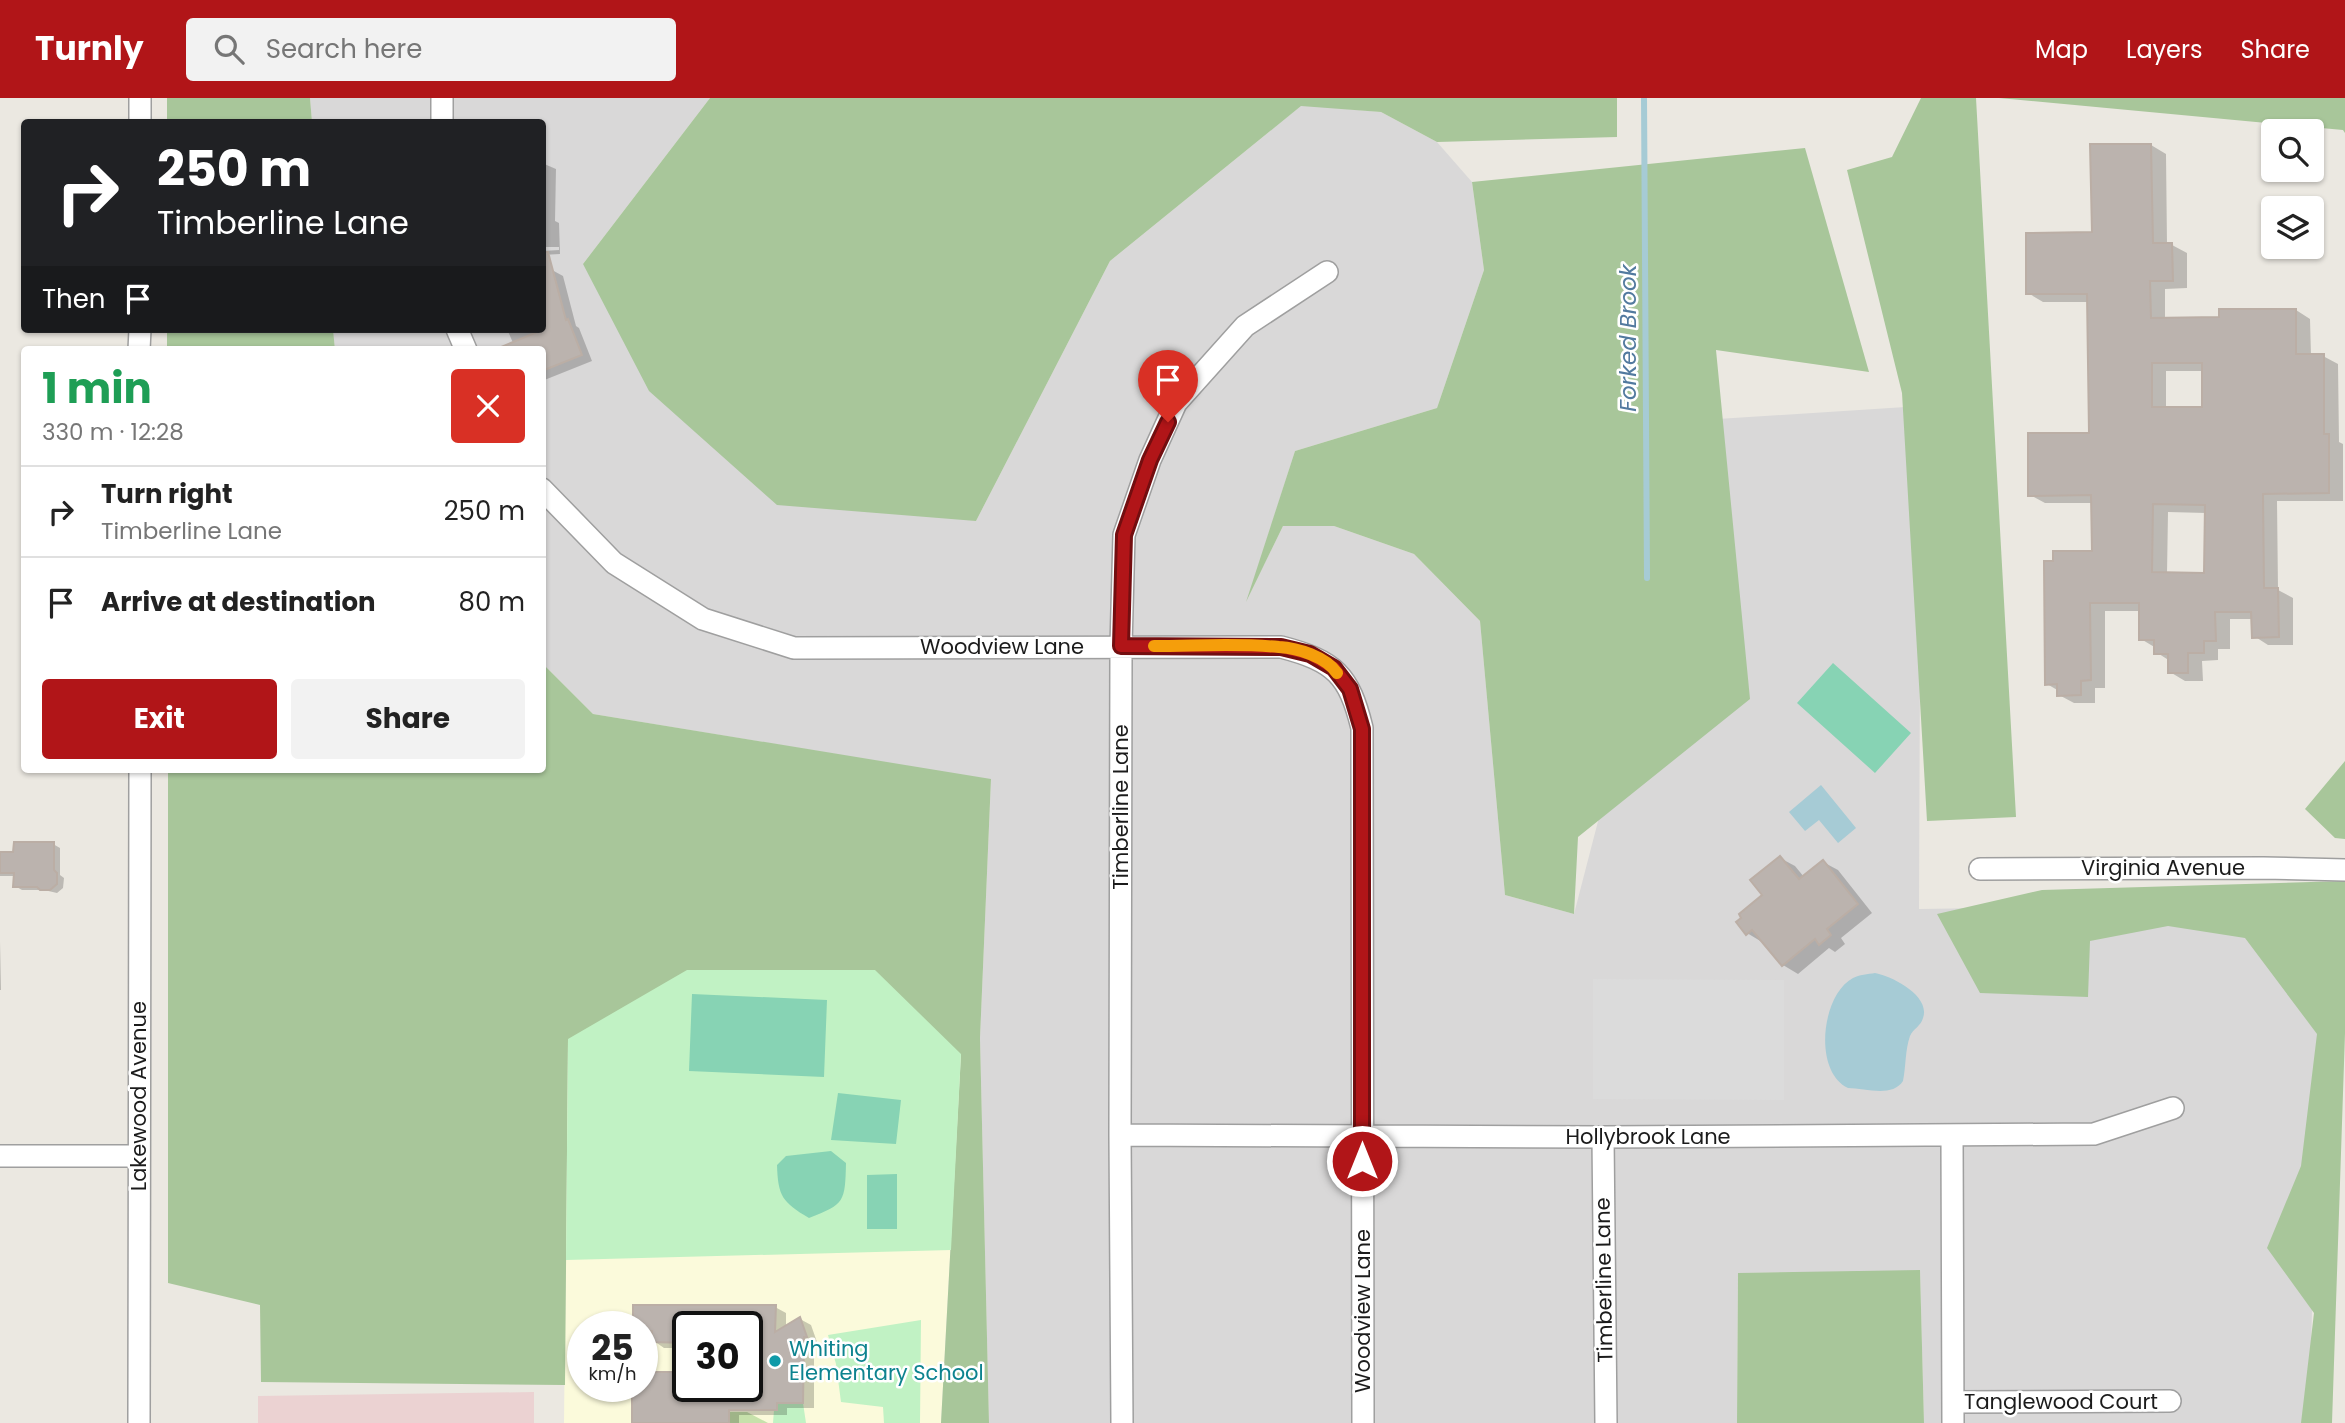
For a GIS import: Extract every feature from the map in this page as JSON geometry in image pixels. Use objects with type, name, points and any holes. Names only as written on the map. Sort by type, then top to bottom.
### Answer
[{"type":"street","points":[[140,98],[140,119]]},
{"type":"street","points":[[442,98],[442,119]]},
{"type":"street","name":"Timberline Lane","points":[[1122,1423],[1121,646],[1124,535],[1150,460],[1177,403],[1245,326],[1327,272]]},
{"type":"street","name":"Woodview Lane","points":[[546,493],[614,563],[703,619],[794,649],[1281,647],[1310,654],[1334,668],[1350,689],[1362,729],[1363,1423]]},
{"type":"street","name":"Lakewood Avenue","points":[[139,1423],[140,773]]},
{"type":"street","name":"Virginia Avenue","points":[[1980,869],[2345,870]]},
{"type":"street","name":"Hollybrook Lane","points":[[1120,1135],[1603,1137],[2094,1134],[2173,1108]]},
{"type":"street","points":[[1952,1135],[1953,1413]]},
{"type":"street","name":"Timberline Lane","points":[[1603,1137],[1606,1423]]},
{"type":"street","points":[[0,1156],[139,1156]]},
{"type":"street","name":"Tanglewood Court","points":[[1953,1413],[2170,1401]]},
{"type":"shaded area","points":[[167,98],[310,98],[312,119],[167,119]]},
{"type":"shaded area","points":[[310,98],[710,98],[583,264],[976,521],[1110,261],[1302,105],[1381,112],[1437,142],[1472,182],[1484,270],[1437,408],[1295,451],[1249,595],[1283,526],[1334,526],[1414,554],[1480,621],[1505,895],[1574,914],[1702,420],[1921,406],[1919,909],[2323,903],[2309,1423],[1924,1423],[1920,1271],[1738,1273],[1737,1423],[989,1423],[980,1038],[991,780],[593,714],[546,667],[546,346],[335,346],[333,333],[546,333],[546,119],[312,119]]},
{"type":"shaded area","points":[[710,98],[1617,98],[1617,137],[1437,142],[1381,112],[1301,106],[1110,261],[976,521],[777,505],[649,391],[583,264]]},
{"type":"shaded area","points":[[1921,98],[1976,98],[2016,817],[1927,821],[1902,393],[1847,170],[1892,157]]},
{"type":"shaded area","points":[[1999,98],[2345,98],[2345,133],[2343,130],[2324,128],[2324,119],[2261,119],[2261,122]]},
{"type":"shaded area","points":[[1805,148],[1869,372],[1716,350],[1750,699],[1578,837],[1574,914],[1505,895],[1480,621],[1414,554],[1334,526],[1283,526],[1246,602],[1295,451],[1437,408],[1484,270],[1472,182]]},
{"type":"shaded area","points":[[167,333],[333,333],[335,346],[167,346]]},
{"type":"shaded area","points":[[546,667],[593,714],[991,779],[980,1038],[989,1423],[941,1423],[961,1054],[568,1039],[565,1385],[261,1382],[260,1305],[168,1283],[168,773],[546,773]]},
{"type":"shaded area","points":[[2345,761],[2345,839],[2335,838],[2305,809]]},
{"type":"shaded area","points":[[2345,881],[2345,1033],[2332,1423],[2301,1423],[2314,1313],[2267,1248],[2301,1166],[2317,1034],[2245,938],[2168,926],[2090,941],[2088,997],[1980,993],[1937,914],[2042,890]]},
{"type":"shaded area","points":[[1593,979],[1784,980],[1784,1100],[1593,1099]]},
{"type":"shaded area","points":[[568,1039],[961,1054],[941,1423],[564,1423]]},
{"type":"shaded area","points":[[1920,1270],[1924,1423],[1737,1423],[1738,1273]]},
{"type":"shaded area","points":[[534,1392],[534,1423],[258,1423],[258,1396]]},
{"type":"green space","points":[[1833,663],[1911,733],[1875,773],[1797,703]]},
{"type":"green space","points":[[687,970],[875,970],[961,1054],[951,1250],[566,1260],[568,1039]]},
{"type":"green space","points":[[692,994],[827,1000],[824,1077],[689,1071]]},
{"type":"green space","points":[[838,1093],[901,1100],[896,1144],[831,1140]]},
{"type":"green space","points":[[831,1151],[846,1163],[843,1194],[836,1205],[809,1218],[783,1197],[777,1165],[786,1156]]},
{"type":"green space","points":[[897,1174],[897,1229],[867,1229],[867,1175]]},
{"type":"green space","points":[[921,1320],[920,1423],[884,1423],[883,1407],[841,1402],[836,1364],[828,1335]]},
{"type":"green space","points":[[777,1403],[803,1403],[806,1423],[773,1423]]},
{"type":"green space","points":[[729,1412],[747,1412],[768,1423],[729,1423]]},
{"type":"water","points":[[1821,785],[1856,828],[1838,843],[1819,820],[1805,831],[1789,812]]},
{"type":"water","points":[[1875,973],[1908,988],[1916,995],[1924,1010],[1922,1021],[1908,1041],[1903,1081],[1885,1091],[1848,1088],[1837,1079],[1826,1051],[1828,1016],[1842,987],[1853,978]]},
{"type":"building","points":[[2090,144],[2151,144],[2153,243],[2172,243],[2173,281],[2150,281],[2151,318],[2219,317],[2219,309],[2296,309],[2296,354],[2324,354],[2324,434],[2329,434],[2329,493],[2263,494],[2264,588],[2278,588],[2279,637],[2252,638],[2251,612],[2215,612],[2216,641],[2204,641],[2204,653],[2188,653],[2188,673],[2168,673],[2168,654],[2154,654],[2154,640],[2139,640],[2139,603],[2090,603],[2091,680],[2081,681],[2081,695],[2057,696],[2057,684],[2045,685],[2044,561],[2053,561],[2053,551],[2092,551],[2091,495],[2028,496],[2028,433],[2089,433],[2087,294],[2026,294],[2026,233],[2092,232]],"holes":[[[2152,363],[2202,363],[2202,407],[2152,407]],[[2153,504],[2205,505],[2204,573],[2152,572]]]},
{"type":"building","points":[[548,252],[566,320],[568,319],[582,355],[546,369],[546,346],[504,346],[535,333],[546,333]]},
{"type":"building","points":[[14,842],[54,842],[57,884],[50,890],[13,887],[14,873],[0,873],[0,852],[13,852]]},
{"type":"building","points":[[1780,856],[1799,879],[1823,860],[1858,904],[1827,929],[1831,935],[1819,945],[1815,939],[1782,966],[1752,930],[1746,935],[1736,922],[1741,918],[1739,914],[1762,895],[1750,880]]},
{"type":"building","points":[[633,1305],[776,1305],[775,1332],[800,1317],[807,1337],[804,1337],[803,1403],[777,1403],[777,1410],[729,1410],[729,1423],[632,1423],[632,1402],[658,1402],[658,1372],[672,1372],[672,1402],[763,1402],[763,1311],[672,1311],[672,1343],[658,1342],[658,1311],[633,1311]]},
{"type":"waterway","name":"Forked Brook","points":[[1644,98],[1647,578]]},
{"type":"slow traffic","points":[[1154,646],[1281,647],[1310,654],[1334,668],[1337,673]]},
{"type":"place","name":"Whiting Elementary School","points":[[775,1361]]},
{"type":"route","points":[[1168,422],[1150,460],[1124,535],[1121,646],[1281,647],[1310,654],[1334,668],[1350,689],[1356,705],[1362,729],[1362,1161]]}]
